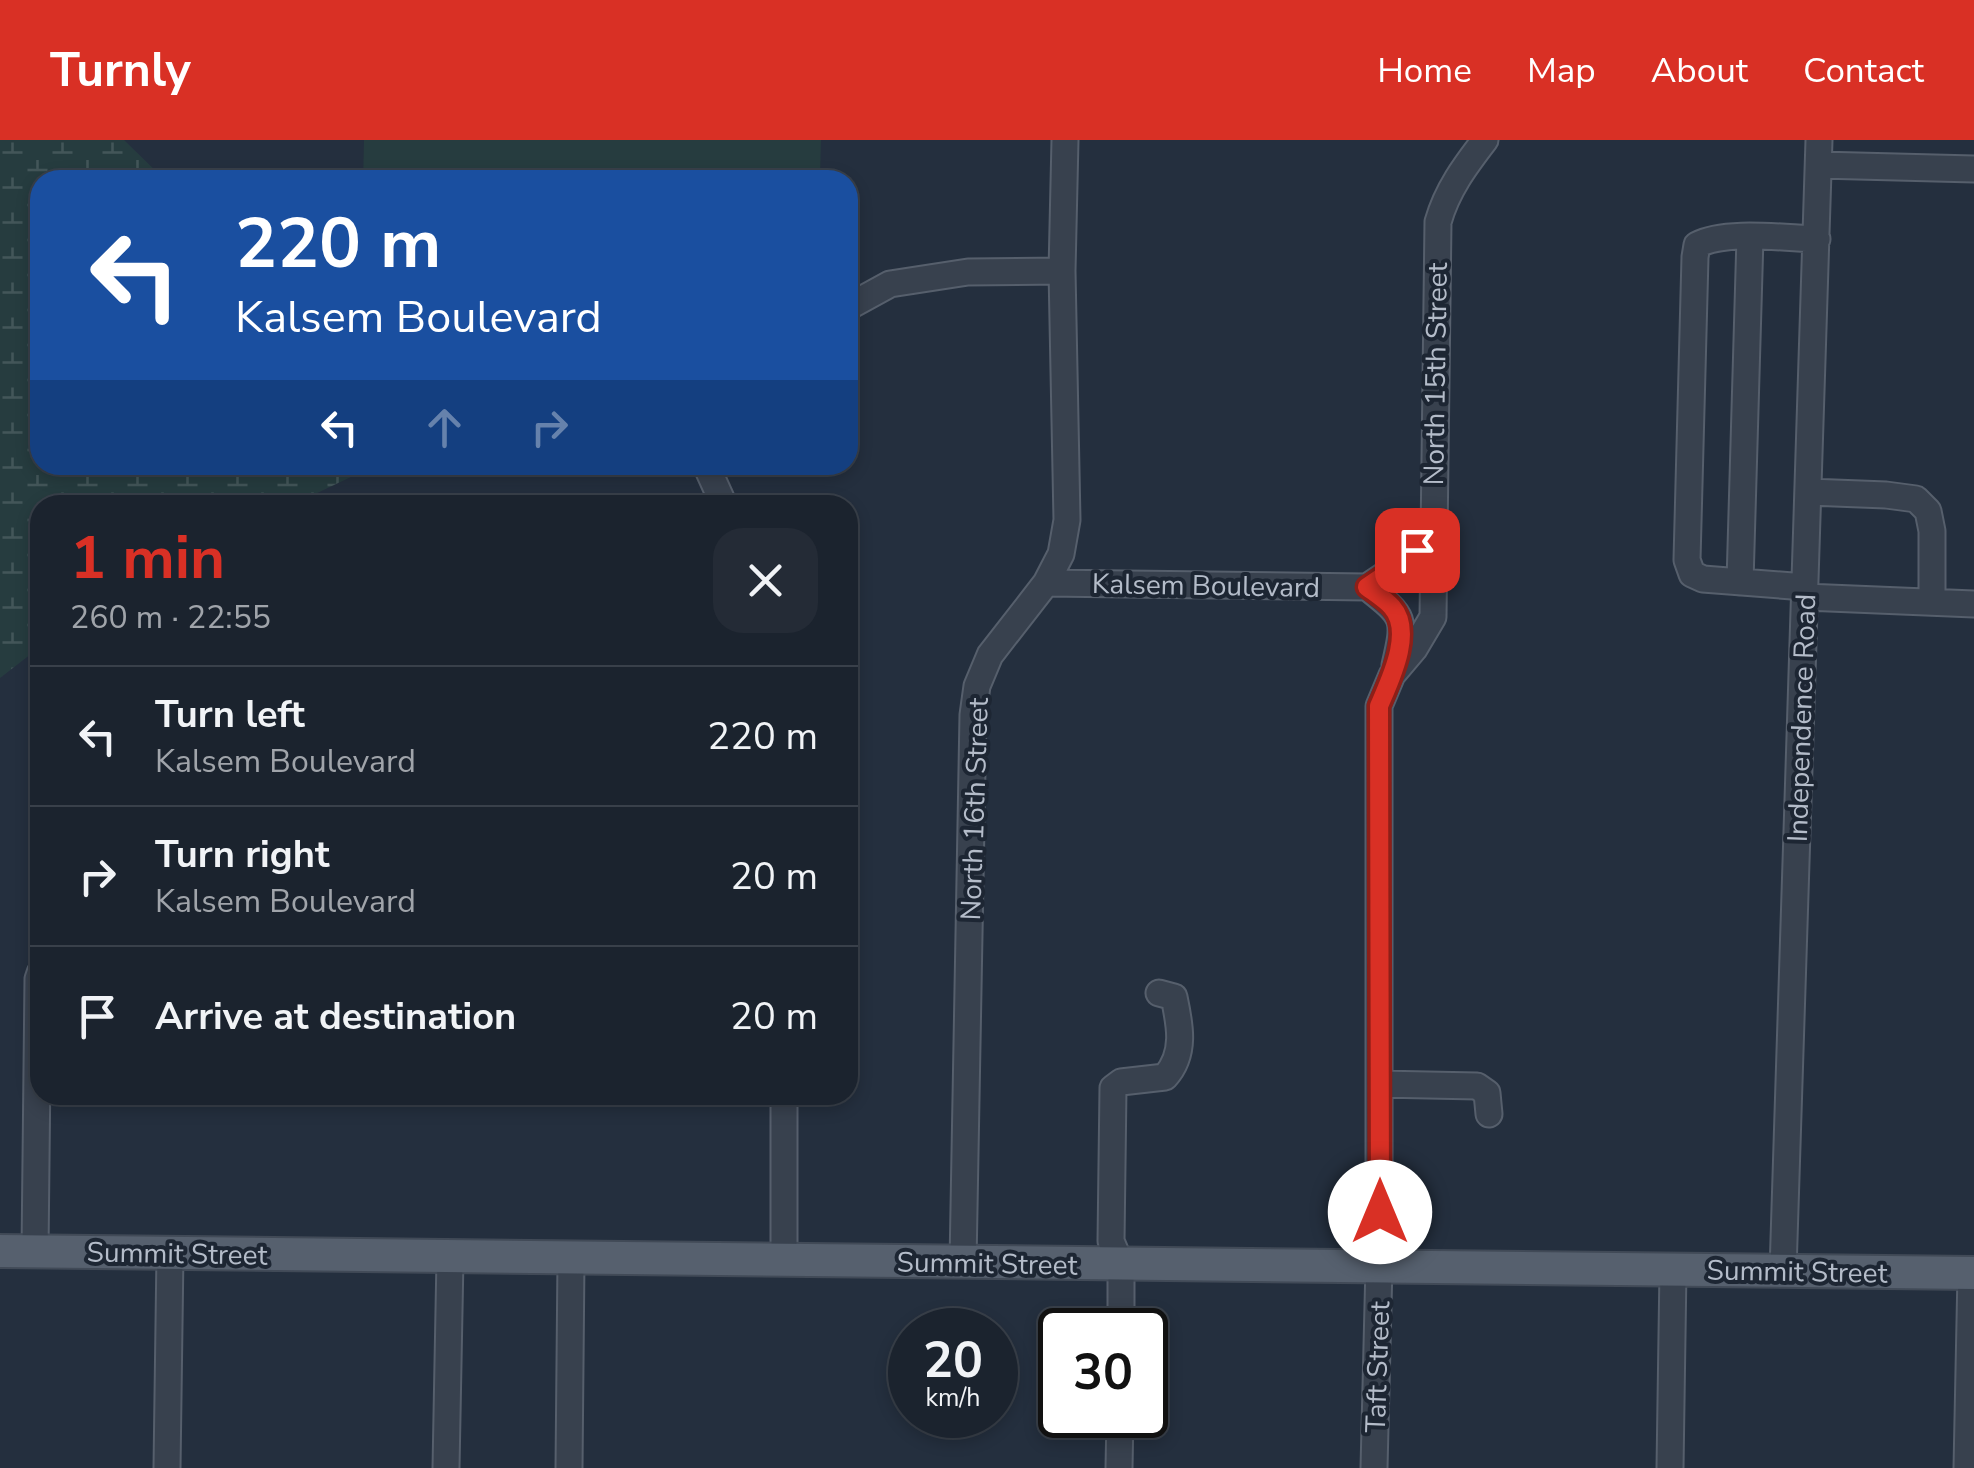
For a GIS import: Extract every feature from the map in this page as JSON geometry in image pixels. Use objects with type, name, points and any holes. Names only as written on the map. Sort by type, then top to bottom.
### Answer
[{"type":"main road","name":"Summit Street","points":[[0,1252],[1973,1274]]},
{"type":"street","name":"North 16th Street","points":[[963,1263],[973,715],[978,686],[990,656],[1046,583],[1061,554],[1067,520],[1062,271],[1065,140]]},
{"type":"street","name":"North 15th Street","points":[[1380,1266],[1379,706],[1392,675],[1414,649],[1432,617],[1438,222],[1444,200],[1460,172],[1485,140]]},
{"type":"street","points":[[1819,152],[1974,168]]},
{"type":"street","name":"Independence Road","points":[[1783,1271],[1819,152]]},
{"type":"street","points":[[1740,582],[1750,237]]},
{"type":"street","points":[[1817,239],[1709,239],[1697,245],[1688,560],[1692,574],[1703,579],[1805,592],[1974,604]]},
{"type":"street","points":[[858,302],[890,284],[968,272],[1062,271]]},
{"type":"street","points":[[1809,492],[1916,499],[1928,512],[1932,532],[1932,602]]},
{"type":"street","points":[[1392,675],[1403,631],[1394,608],[1367,587],[1432,536]]},
{"type":"street","name":"Kalsem Boulevard","points":[[1046,583],[1367,587]]},
{"type":"street","points":[[1121,1308],[1121,1265],[1111,1240],[1112,1088],[1122,1082],[1165,1077],[1175,1066],[1180,1048],[1174,997],[1159,993]]},
{"type":"street","points":[[1379,1084],[1477,1086],[1486,1093],[1489,1114]]},
{"type":"street","points":[[35,1252],[37,1105]]},
{"type":"street","points":[[784,1105],[784,1261]]},
{"type":"street","points":[[167,1468],[170,1253]]},
{"type":"street","points":[[446,1468],[450,1258]]},
{"type":"street","points":[[569,1468],[571,1259]]},
{"type":"street","name":"Taft Street","points":[[1374,1468],[1380,1266]]},
{"type":"street","points":[[1670,1468],[1673,1270]]},
{"type":"street","points":[[1967,1468],[1973,1274]]},
{"type":"street","points":[[1119,1468],[1120,1438]]},
{"type":"green space","points":[[0,140],[124,140],[155,170],[30,170],[30,475],[355,475],[313,495],[30,495],[30,655],[0,678]]},
{"type":"green space","points":[[364,140],[821,140],[820,170],[363,170]]},
{"type":"route","points":[[1380,1212],[1379,706],[1403,631],[1394,608],[1367,587],[1417,550]]}]
